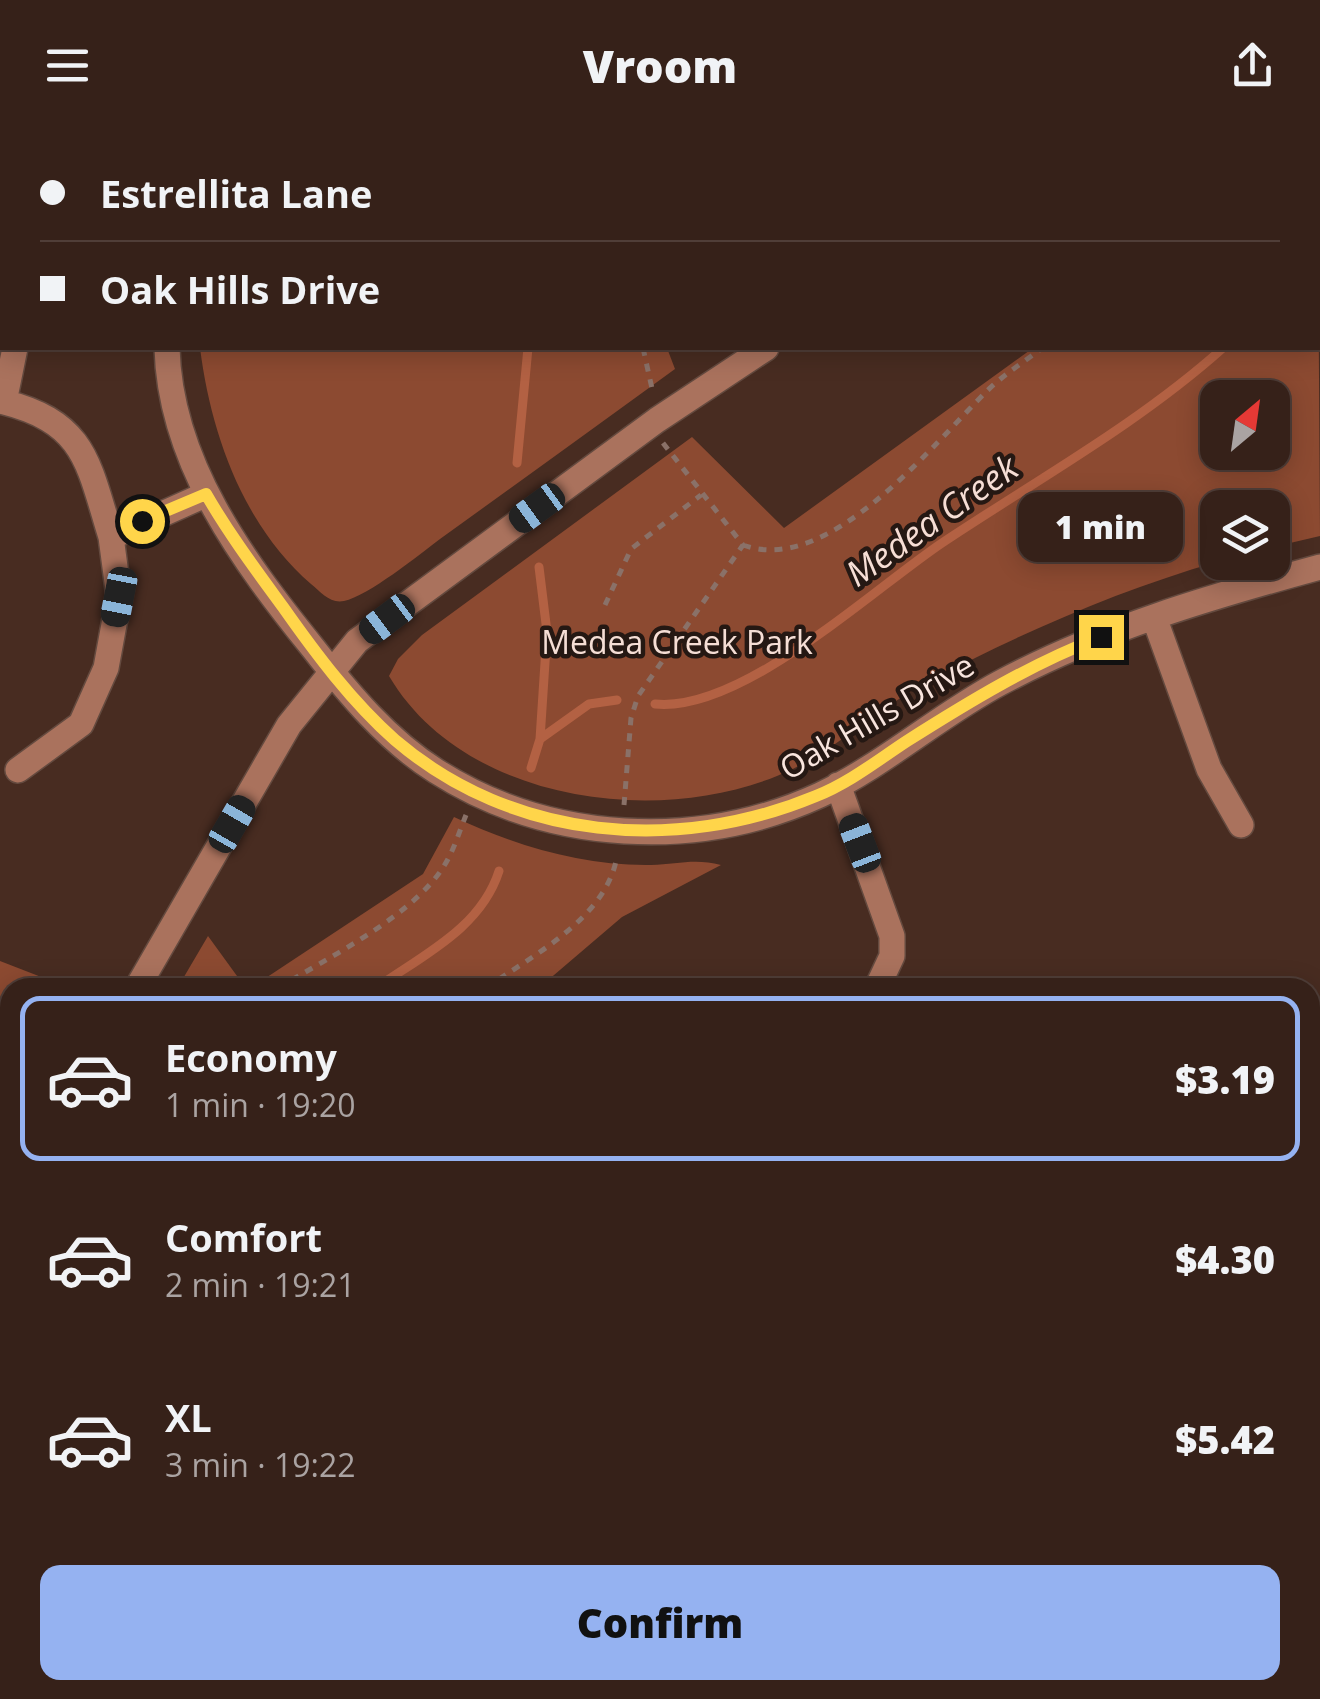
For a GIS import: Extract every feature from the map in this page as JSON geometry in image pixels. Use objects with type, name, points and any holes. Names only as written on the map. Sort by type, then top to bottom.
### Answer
[{"type":"street","points":[[15,350],[2,402],[40,411],[68,430],[90,468],[110,536],[119,597],[106,668],[81,724],[18,770]]},
{"type":"street","name":"Oak Hills Drive","points":[[167,350],[184,446],[206,494],[224,526],[330,670],[394,739],[474,794],[584,828],[687,831],[755,819],[838,785],[998,684],[1154,617],[1320,568]]},
{"type":"street","points":[[143,978],[289,725],[330,670],[373,629],[657,420],[763,350]]},
{"type":"street","points":[[110,536],[206,494]]},
{"type":"street","points":[[1154,617],[1209,769],[1241,825]]},
{"type":"street","points":[[838,785],[892,936],[892,956],[882,978]]},
{"type":"path","points":[[643,350],[654,396]]},
{"type":"path","points":[[664,444],[743,546],[767,551],[809,540],[864,514],[990,387],[1039,350]]},
{"type":"path","points":[[605,605],[631,548],[702,495]]},
{"type":"path","points":[[624,805],[632,718],[638,696],[743,546]]},
{"type":"path","points":[[294,978],[382,924],[429,884],[447,862],[474,794]]},
{"type":"path","points":[[499,978],[593,906],[610,879],[618,855]]},
{"type":"green space","points":[[200,350],[668,350],[675,369],[393,574],[344,601],[322,594],[287,560],[249,506],[222,445]]},
{"type":"green space","name":"Medea Creek Park","points":[[1030,350],[1319,350],[1320,536],[1290,543],[1290,490],[1200,490],[1200,567],[1036,629],[911,691],[798,766],[727,791],[673,799],[618,799],[563,792],[511,776],[463,751],[421,718],[389,676],[398,659],[422,635],[692,437],[784,528]]},
{"type":"green space","points":[[454,817],[501,837],[575,858],[625,864],[721,865],[622,917],[551,978],[266,978],[423,874]]},
{"type":"green space","points":[[208,936],[238,978],[183,978]]},
{"type":"green space","points":[[0,961],[44,978],[0,978]]},
{"type":"waterway","points":[[517,463],[528,350]]},
{"type":"waterway","name":"Medea Creek","points":[[655,704],[689,702],[765,669],[942,543],[1157,402],[1221,350]]},
{"type":"waterway","points":[[539,567],[547,632],[540,739]]},
{"type":"waterway","name":"Medea Creek","points":[[531,768],[540,739],[589,704],[617,700]]},
{"type":"waterway","name":"Medea Creek","points":[[391,978],[465,924],[479,909],[499,871]]},
{"type":"route","points":[[142,521],[206,494],[224,526],[308,642],[394,739],[474,794],[584,828],[687,831],[755,819],[838,785],[998,684],[1101,637]]}]
